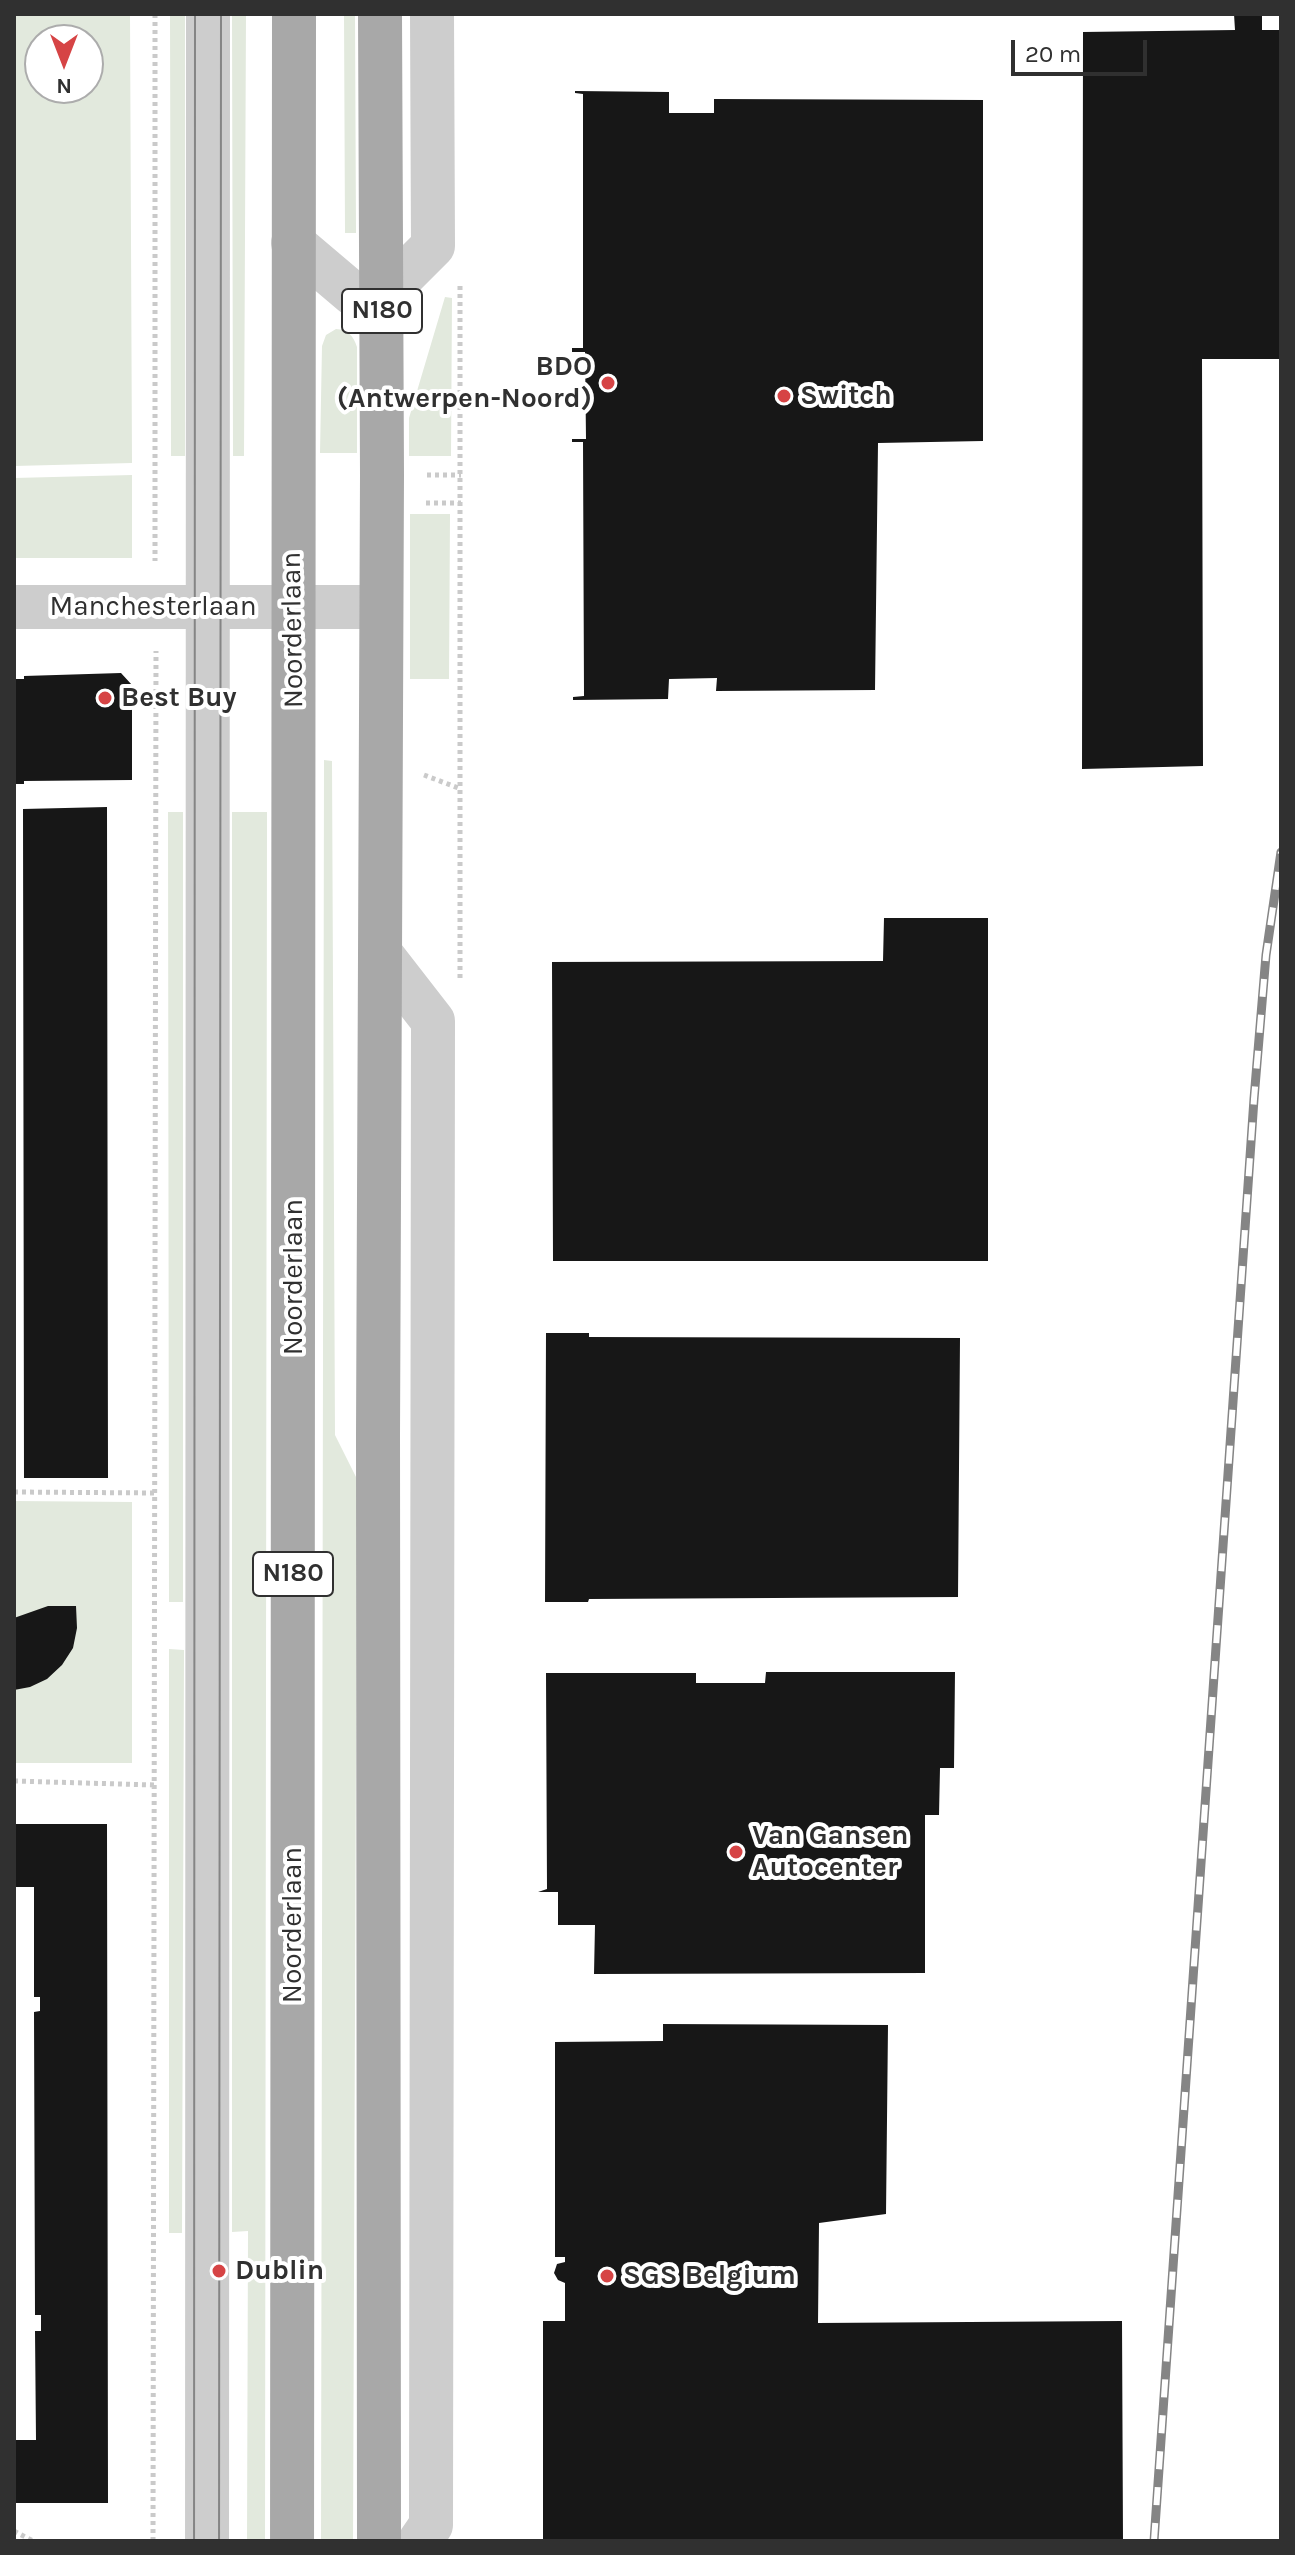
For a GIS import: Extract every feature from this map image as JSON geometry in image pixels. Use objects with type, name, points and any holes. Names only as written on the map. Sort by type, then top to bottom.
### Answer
[{"type":"main road","name":"Noorderlaan","points":[[292,2541],[294,14]]},
{"type":"main road","name":"N180","points":[[379,2541],[380,14]]},
{"type":"street","points":[[207,2541],[208,14]]},
{"type":"street","points":[[293,243],[352,293],[382,297],[433,246],[432,14]]},
{"type":"street","name":"Manchesterlaan","points":[[14,607],[381,607]]},
{"type":"street","points":[[381,954],[433,1021],[431,2525],[420,2541]]},
{"type":"path","points":[[153,2541],[157,699],[155,14]]},
{"type":"path","points":[[14,1492],[156,1493]]},
{"type":"path","points":[[14,1781],[155,1785]]},
{"type":"path","points":[[14,2531],[33,2541]]},
{"type":"shaded area","points":[[14,14],[130,14],[132,463],[14,466]]},
{"type":"shaded area","points":[[170,14],[185,14],[185,456],[171,456]]},
{"type":"shaded area","points":[[232,14],[246,14],[244,456],[233,456]]},
{"type":"shaded area","points":[[344,14],[355,14],[356,233],[345,233]]},
{"type":"shaded area","points":[[445,297],[452,298],[451,456],[409,456],[409,418]]},
{"type":"shaded area","points":[[336,329],[350,334],[357,347],[357,453],[320,453],[322,346],[326,335]]},
{"type":"shaded area","points":[[132,475],[132,558],[14,558],[14,478]]},
{"type":"shaded area","points":[[410,514],[450,514],[449,679],[410,679]]},
{"type":"shaded area","points":[[324,760],[332,761],[335,1435],[357,1479],[353,2541],[321,2541]]},
{"type":"shaded area","points":[[168,812],[183,812],[183,1602],[169,1602]]},
{"type":"shaded area","points":[[232,812],[267,812],[265,2541],[247,2541],[248,2231],[232,2232]]},
{"type":"shaded area","points":[[14,1501],[132,1502],[132,1763],[14,1763]]},
{"type":"shaded area","points":[[169,1649],[184,1650],[182,2233],[169,2233]]},
{"type":"building","points":[[1234,14],[1262,14],[1262,30],[1281,30],[1281,359],[1202,359],[1203,766],[1082,769],[1083,32],[1235,30]]},
{"type":"building","name":"Switch","points":[[575,91],[669,92],[669,113],[714,113],[714,99],[983,100],[983,441],[878,443],[875,690],[716,691],[717,678],[669,679],[668,699],[573,700],[573,697],[584,696],[583,442],[572,442],[572,439],[586,439],[585,352],[572,352],[572,348],[583,348],[583,94]]},
{"type":"building","points":[[121,673],[132,685],[132,780],[24,781],[24,784],[14,784],[14,679],[24,679],[24,676]]},
{"type":"building","points":[[107,807],[108,1478],[24,1478],[23,809]]},
{"type":"building","points":[[884,918],[988,918],[988,1261],[553,1261],[552,962],[883,961]]},
{"type":"building","points":[[546,1333],[589,1333],[589,1337],[960,1338],[958,1597],[589,1599],[588,1602],[545,1602]]},
{"type":"building","points":[[48,1606],[76,1606],[77,1628],[73,1648],[62,1665],[47,1679],[14,1690],[14,1618]]},
{"type":"building","name":"Van Gansen Autocenter","points":[[766,1672],[955,1672],[954,1768],[940,1768],[939,1815],[925,1815],[925,1973],[594,1974],[595,1925],[558,1925],[558,1892],[538,1892],[547,1889],[546,1673],[696,1673],[696,1683],[765,1683]]},
{"type":"building","points":[[14,1824],[107,1824],[108,2503],[14,2503],[14,2440],[36,2440],[35,2331],[41,2331],[41,2315],[35,2315],[34,2012],[40,2011],[40,1997],[34,1997],[34,1887],[14,1887]]},
{"type":"building","points":[[663,2024],[888,2025],[886,2214],[819,2223],[818,2323],[1122,2321],[1123,2541],[543,2541],[543,2321],[565,2321],[565,2283],[558,2280],[554,2273],[557,2264],[565,2262],[565,2257],[555,2257],[555,2042],[663,2041]]},
{"type":"tram line","points":[[194,2541],[195,14]]},
{"type":"tram line","points":[[219,2541],[221,14]]},
{"type":"railway","points":[[1154,2541],[1254,1099],[1266,955],[1281,852]]},
{"type":"place","name":"BDO (Antwerpen-Noord)","points":[[608,383]]},
{"type":"place","name":"Switch","points":[[784,396]]},
{"type":"place","name":"Best Buy","points":[[105,698]]},
{"type":"place","name":"Van Gansen Autocenter","points":[[736,1852]]},
{"type":"place","name":"Dublin","points":[[219,2271]]},
{"type":"place","name":"SGS Belgium","points":[[607,2276]]}]
